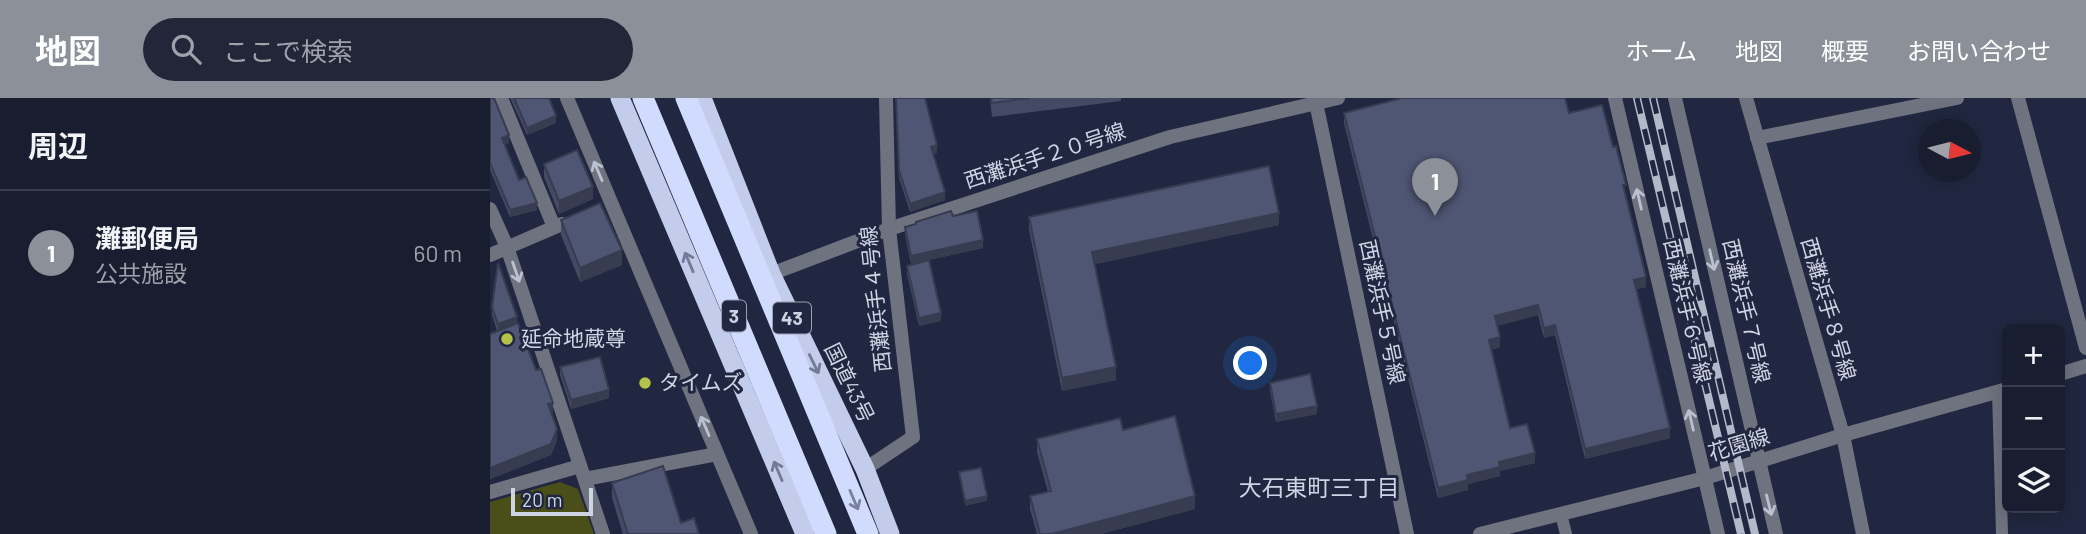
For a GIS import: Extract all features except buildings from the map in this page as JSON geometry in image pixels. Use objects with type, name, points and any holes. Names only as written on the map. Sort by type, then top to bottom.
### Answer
[{"type":"highway","points":[[620,98],[805,534]]},
{"type":"highway","name":"3","points":[[643,98],[826,534]]},
{"type":"highway","name":"3","points":[[686,98],[868,534]]},
{"type":"highway","name":"国道43号","points":[[702,98],[771,274],[865,469],[890,534]]},
{"type":"street","points":[[501,98],[554,227]]},
{"type":"street","points":[[567,98],[605,204],[751,534]]},
{"type":"street","name":"西灘浜手４号線","points":[[865,469],[913,437],[888,229],[887,98]]},
{"type":"street","name":"西灘浜手２０号線","points":[[771,274],[888,229],[1170,137],[1338,98]]},
{"type":"street","name":"西灘浜手６号線","points":[[1615,98],[1718,534]]},
{"type":"street","name":"西灘浜手７号線","points":[[1675,98],[1776,534]]},
{"type":"street","name":"西灘浜手８号線","points":[[1745,98],[1843,435],[1863,534]]},
{"type":"street","points":[[1757,138],[1956,98]]},
{"type":"street","points":[[2018,98],[2086,348]]},
{"type":"street","name":"西灘浜手５号線","points":[[1316,101],[1407,534]]},
{"type":"street","points":[[490,209],[507,247],[603,534]]},
{"type":"street","points":[[490,255],[577,217]]},
{"type":"street","points":[[2065,372],[2086,366]]},
{"type":"street","name":"花園線","points":[[1480,534],[1705,478],[1843,435],[2002,390]]},
{"type":"street","points":[[490,492],[583,473],[717,454]]},
{"type":"lane","points":[[2002,534],[2003,450]]},
{"type":"lane","points":[[1561,514],[1566,534]]},
{"type":"green space","points":[[560,482],[578,489],[594,534],[490,534],[490,502]]},
{"type":"railway","points":[[1637,98],[1741,534]]},
{"type":"railway","points":[[1653,98],[1755,534]]},
{"type":"place","name":"灘郵便局","points":[[1435,216]]},
{"type":"place","name":"延命地蔵尊","points":[[507,339]]},
{"type":"place","name":"タイムズ","points":[[645,383]]},
{"type":"district","name":"大石東町三丁目","points":[[1319,488]]}]
